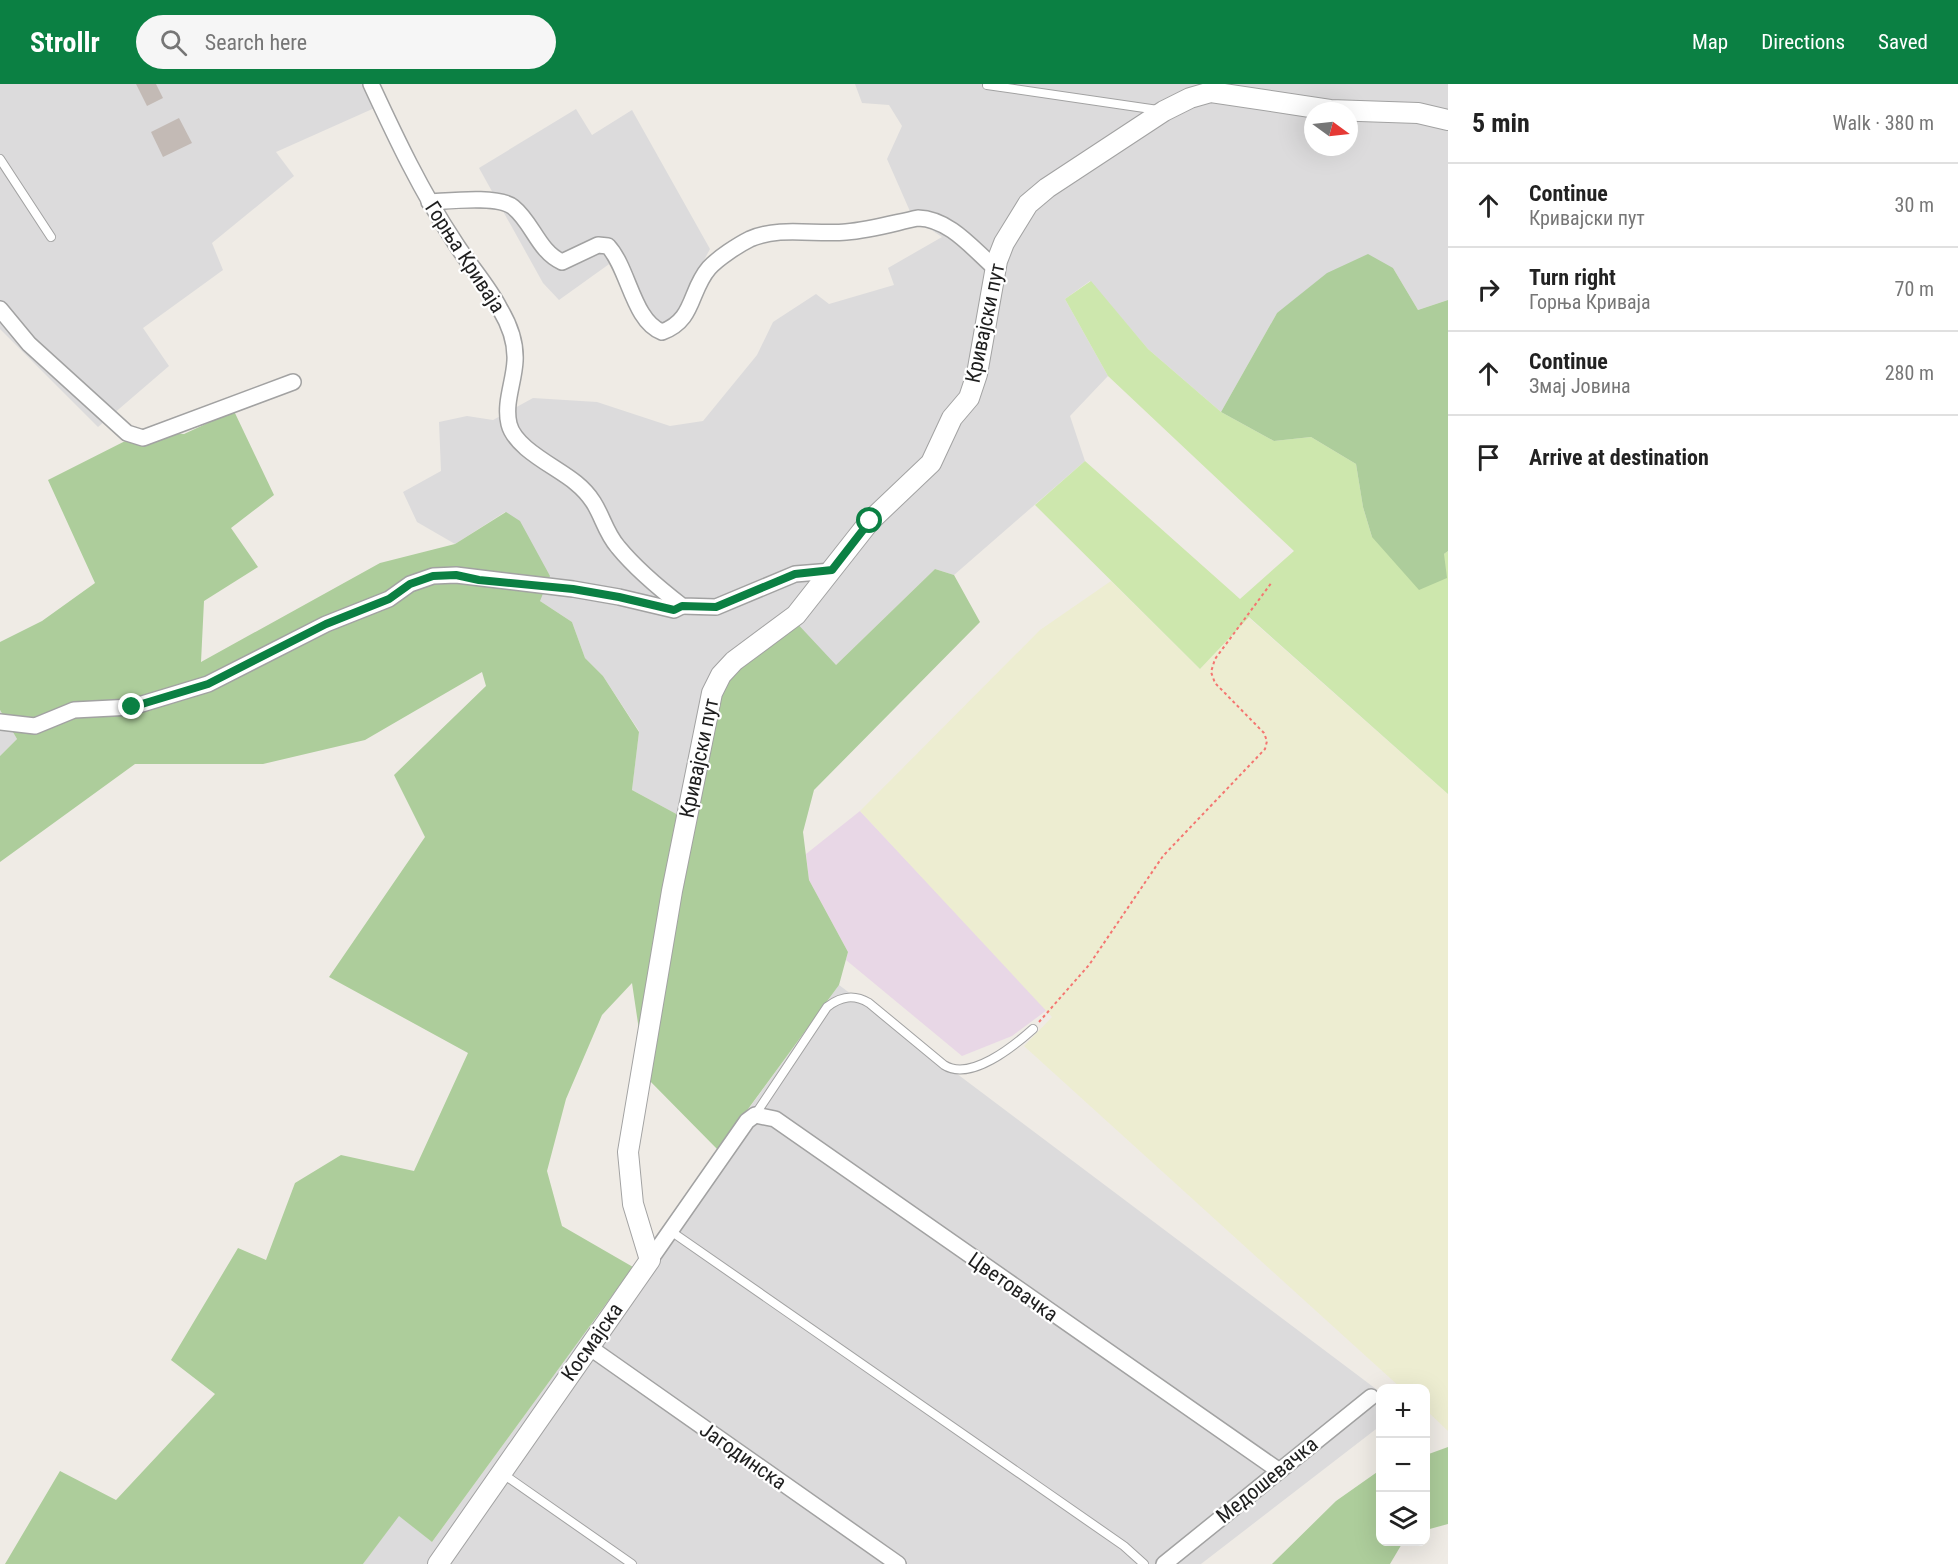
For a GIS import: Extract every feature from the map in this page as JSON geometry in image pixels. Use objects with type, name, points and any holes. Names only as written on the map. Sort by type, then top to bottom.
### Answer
[{"type":"street","name":"Горња Криваја","points":[[371,84],[429,202],[500,308],[514,341],[515,361],[509,399],[509,424],[513,433],[527,450],[546,460],[590,495],[618,547],[682,606]]},
{"type":"street","name":"Кривајски пут","points":[[650,1260],[633,1204],[628,1152],[672,891],[706,713],[712,693],[721,675],[734,661],[796,615],[870,521],[931,463],[952,418],[969,398],[986,331],[996,269],[1004,243],[1028,204],[1047,188],[1164,111],[1208,88],[1330,110],[1418,113],[1448,120]]},
{"type":"street","points":[[429,202],[499,201],[512,206],[550,256],[562,262],[598,245],[608,246],[619,261],[644,317],[653,329],[662,332],[675,327],[685,318],[698,285],[710,267],[750,239],[772,233],[848,232],[918,218],[928,219],[945,225],[996,269]]},
{"type":"street","points":[[0,309],[29,344],[118,426],[127,433],[143,438],[293,382]]},
{"type":"street","points":[[0,722],[35,726],[74,710],[132,707],[208,684],[326,624],[389,599],[410,584],[433,576],[456,575],[479,580],[573,589],[674,610],[682,606],[716,607],[795,574],[832,570]]},
{"type":"street","name":"Космајска","points":[[438,1564],[751,1118]]},
{"type":"street","name":"Цветовачка","points":[[751,1118],[775,1119],[1278,1470]]},
{"type":"street","name":"Јагодинска","points":[[589,1347],[898,1564]]},
{"type":"street","name":"Медошевачка","points":[[1164,1564],[1371,1397]]},
{"type":"lane","points":[[987,86],[1164,111]]},
{"type":"lane","points":[[0,159],[51,237]]},
{"type":"lane","points":[[751,1118],[827,1007],[841,998],[856,997],[869,1002],[944,1065],[955,1071],[973,1069],[1017,1043],[1033,1029]]},
{"type":"lane","points":[[672,1232],[1124,1546],[1144,1564]]},
{"type":"lane","points":[[501,1473],[632,1564]]},
{"type":"path","points":[[1033,1029],[1089,965],[1163,856],[1265,749],[1267,741],[1264,733],[1215,683],[1211,672],[1215,659],[1272,582]]},
{"type":"shaded area","points":[[0,84],[380,84],[388,102],[276,152],[294,176],[212,243],[223,270],[143,328],[169,366],[98,427],[0,329]]},
{"type":"shaded area","points":[[855,84],[1448,84],[1448,300],[1418,310],[1393,268],[1277,313],[1221,412],[1148,349],[1090,281],[1065,299],[1108,376],[1070,416],[1085,461],[954,575],[935,569],[836,665],[693,823],[632,790],[639,731],[603,676],[585,658],[572,622],[540,601],[505,512],[455,544],[417,522],[403,492],[441,471],[439,422],[467,416],[493,420],[533,398],[597,402],[670,426],[703,421],[757,355],[773,322],[816,294],[829,304],[894,285],[888,268],[942,237],[921,223],[916,225],[887,159],[902,126],[889,105],[862,103]]},
{"type":"shaded area","points":[[576,109],[592,135],[632,110],[710,249],[669,326],[648,324],[612,262],[559,300],[543,283],[479,168]]},
{"type":"shaded area","points":[[0,710],[17,739],[0,756]]},
{"type":"shaded area","points":[[860,811],[1047,1010],[1012,1036],[962,1056],[846,960],[848,952],[809,880],[806,854]]},
{"type":"shaded area","points":[[839,985],[1376,1389],[1376,1429],[1201,1564],[363,1564],[399,1515],[432,1542]]},
{"type":"green space","points":[[1368,254],[1393,268],[1418,310],[1448,300],[1448,551],[1444,554],[1447,578],[1419,590],[1372,537],[1363,507],[1356,464],[1311,437],[1274,441],[1221,412],[1277,313],[1327,273]]},
{"type":"green space","points":[[1091,281],[1148,349],[1221,412],[1274,441],[1311,437],[1356,464],[1363,507],[1372,537],[1444,554],[1448,551],[1448,794],[1249,617],[1200,669],[1035,505],[1085,461],[1240,599],[1294,551],[1108,376],[1065,299]]},
{"type":"green space","points":[[234,411],[274,495],[231,528],[258,567],[204,601],[201,662],[380,563],[455,544],[506,512],[520,521],[550,576],[540,601],[572,622],[585,658],[603,676],[639,732],[632,790],[693,823],[714,711],[738,657],[793,619],[836,665],[935,569],[954,575],[980,622],[814,790],[803,832],[809,880],[848,952],[839,985],[718,1150],[646,1077],[632,983],[602,1015],[566,1099],[547,1171],[562,1226],[633,1267],[432,1542],[399,1516],[363,1564],[5,1564],[60,1471],[116,1500],[215,1394],[171,1360],[238,1248],[266,1260],[295,1183],[341,1155],[414,1171],[468,1053],[329,977],[425,837],[394,775],[486,686],[482,672],[365,740],[263,764],[135,764],[0,862],[0,756],[17,739],[0,710],[0,642],[42,621],[95,583],[48,480],[145,431],[184,434]]},
{"type":"green space","points":[[1111,581],[1200,669],[1248,617],[1448,794],[1448,1431],[1430,1414],[1430,1384],[1397,1384],[1024,1046],[1052,1017],[860,811],[1040,630]]},
{"type":"green space","points":[[1448,1447],[1448,1524],[1430,1529],[1430,1492],[1430,1454]]},
{"type":"green space","points":[[1376,1473],[1376,1546],[1401,1546],[1390,1564],[1272,1564],[1336,1501]]},
{"type":"building","points":[[136,84],[156,84],[163,98],[147,106]]},
{"type":"building","points":[[179,118],[192,143],[163,157],[151,132]]},
{"type":"route","points":[[132,707],[147,704],[175,692],[208,684],[326,624],[389,599],[410,584],[433,576],[456,575],[479,580],[573,589],[674,610],[682,606],[716,607],[795,574],[832,570],[870,521]]}]
